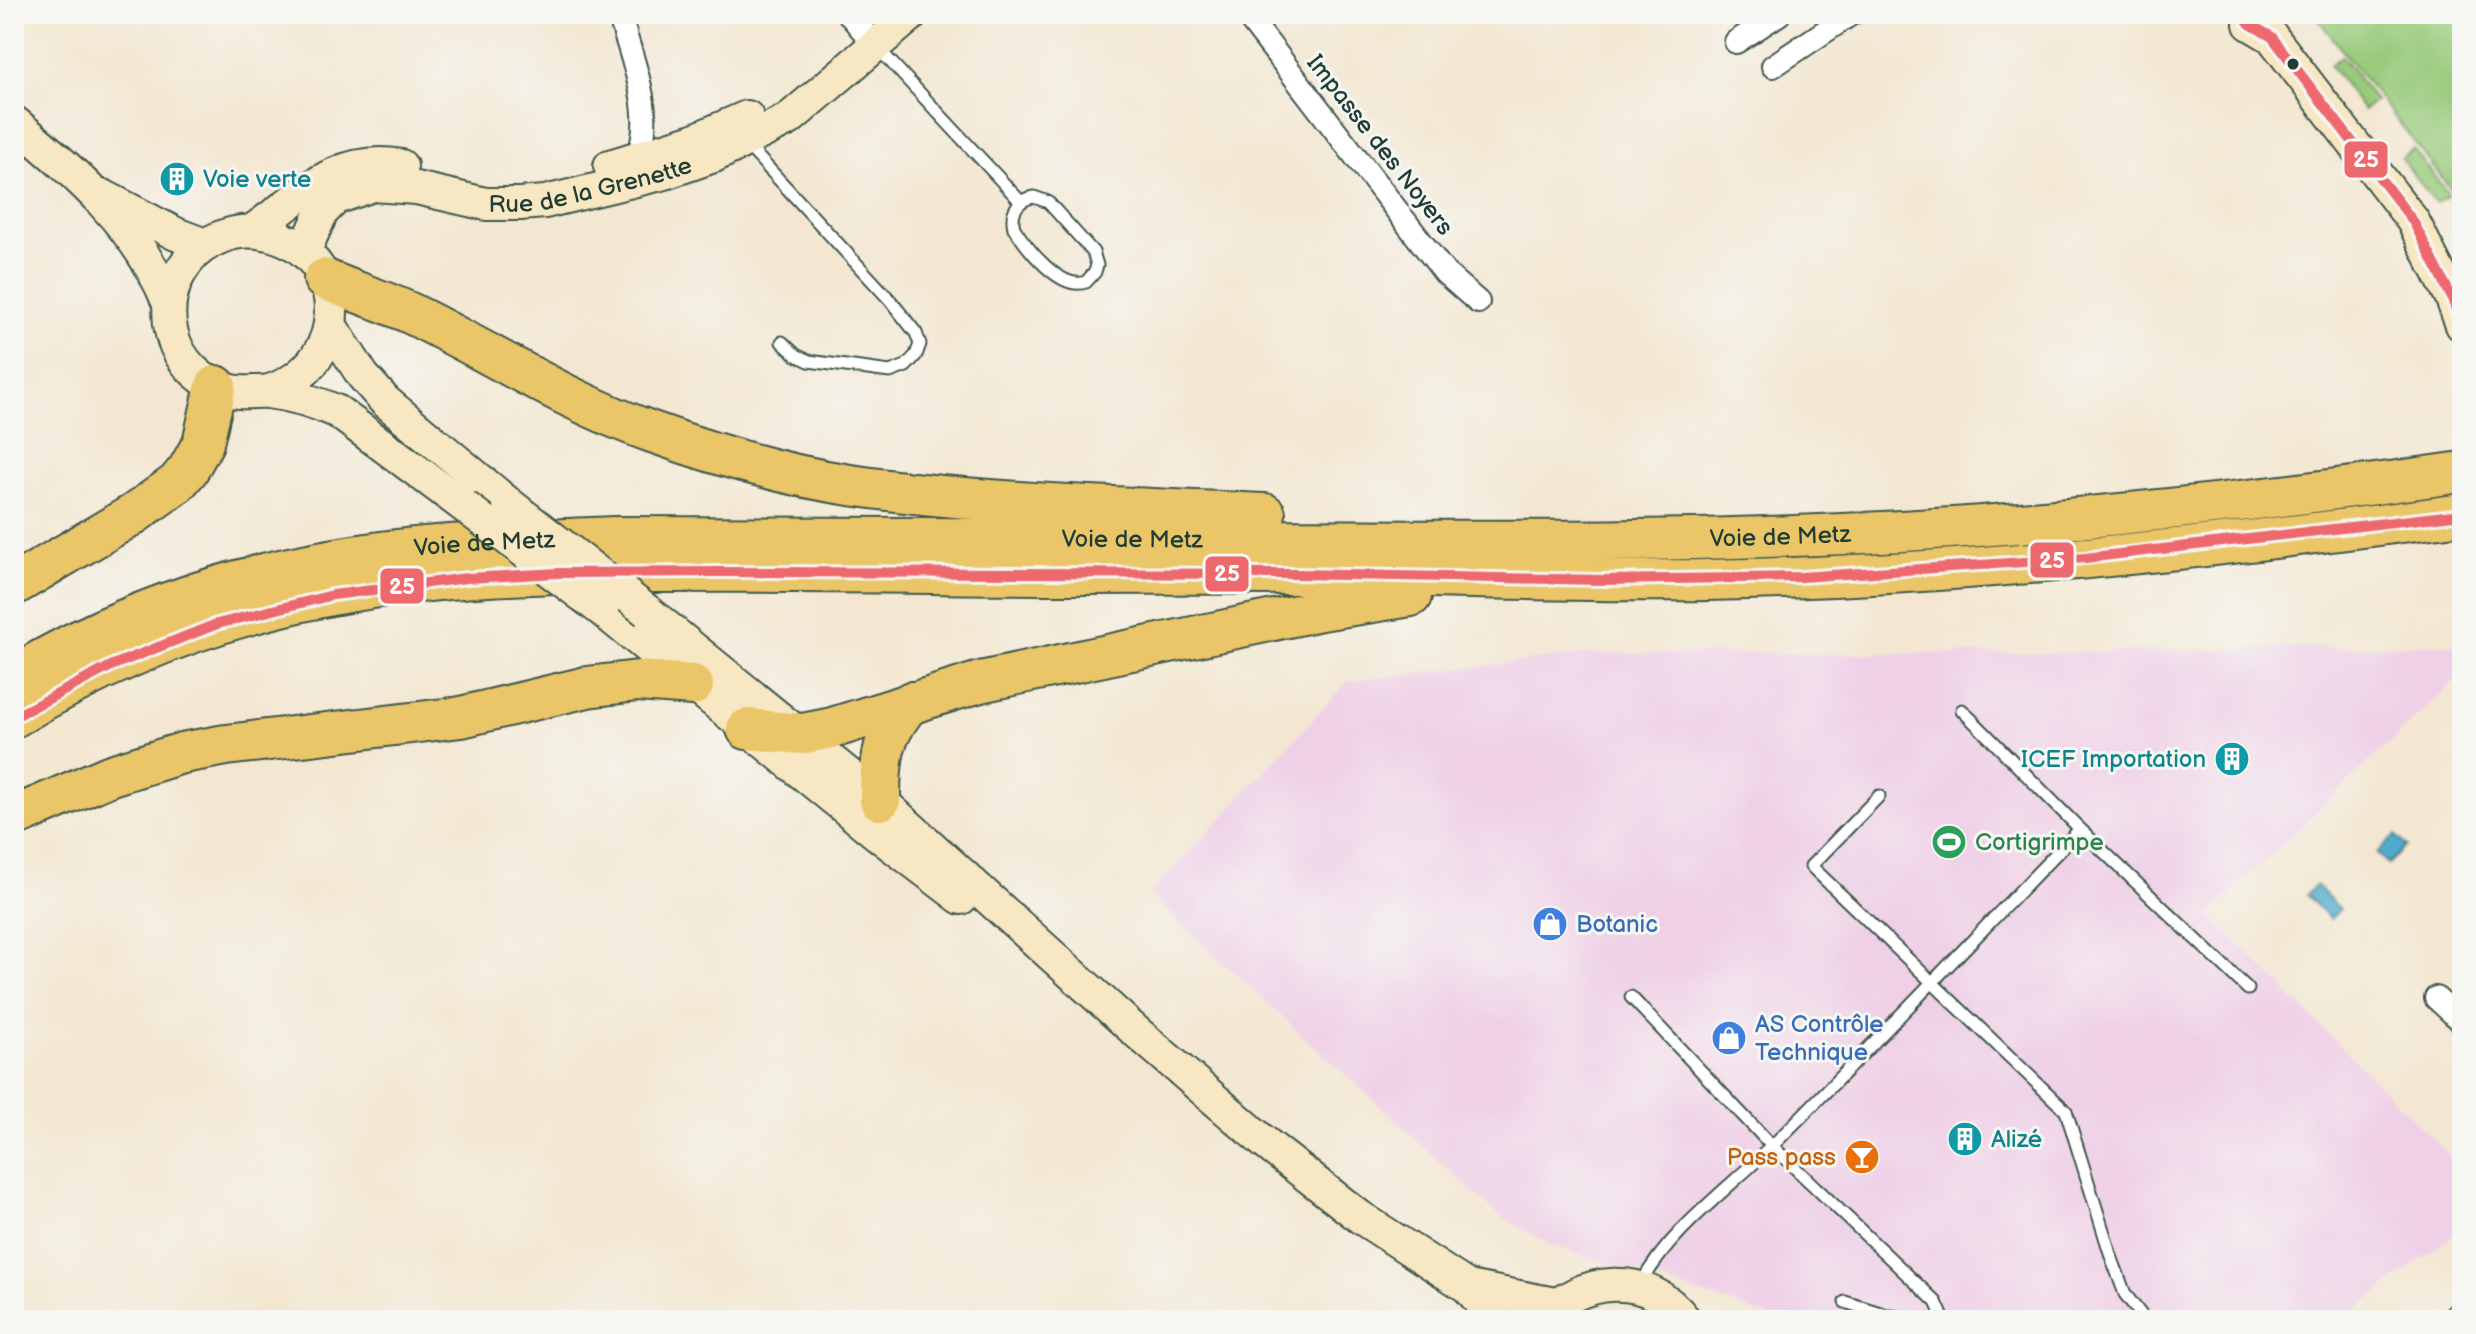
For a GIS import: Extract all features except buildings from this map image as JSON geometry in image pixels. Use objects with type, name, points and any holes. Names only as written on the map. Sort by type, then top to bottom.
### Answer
[{"type":"highway","points":[[314,266],[413,314],[560,393],[651,432],[771,469],[847,485],[959,498],[1725,539]]},
{"type":"highway","points":[[14,585],[134,514],[177,483],[203,443],[216,386]]},
{"type":"highway","name":"Voie de Metz","points":[[14,676],[89,635],[217,586],[315,562],[472,543],[614,537],[1725,539],[1937,529],[2073,518],[2292,496],[2462,472]]},
{"type":"highway","name":"Voie de Metz","points":[[14,717],[57,691],[188,633],[290,603],[435,581],[545,572],[718,571],[1709,580],[2014,565],[2267,541],[2462,514]]},
{"type":"highway","points":[[747,729],[802,734],[832,728],[980,682],[1052,665],[1321,610],[1517,580]]},
{"type":"highway","points":[[14,817],[111,775],[182,753],[461,717],[587,687],[638,681],[693,685]]},
{"type":"highway","points":[[880,800],[880,759],[889,730],[911,702]]},
{"type":"main road","name":"Rue de la Grenette","points":[[252,231],[333,173],[353,166],[370,163],[395,165],[481,184],[523,186],[694,140],[740,133],[789,119],[866,25],[912,14]]},
{"type":"main road","points":[[2246,19],[2258,47],[2399,232],[2438,271],[2462,325]]},
{"type":"main road","points":[[14,122],[95,192],[157,274],[169,304],[172,336],[179,352],[201,377],[216,386],[249,393],[282,387],[309,368],[319,355],[330,325],[331,309],[314,266],[271,234],[252,231],[228,234],[191,256],[180,270],[169,304]]},
{"type":"main road","name":"Rue de la Grenette","points":[[314,266],[322,212],[336,198],[373,185],[416,188],[486,204],[545,202],[665,173],[740,133]]},
{"type":"main road","points":[[95,192],[176,234],[205,245]]},
{"type":"main road","points":[[330,325],[363,376],[385,401],[509,504],[802,734],[880,800],[1132,1028],[1336,1199],[1468,1287],[1548,1312],[1581,1290],[1610,1284],[1639,1288],[1660,1297],[1678,1310],[1685,1320]]},
{"type":"main road","points":[[266,392],[318,403],[338,412],[603,611],[882,838],[1132,1028]]},
{"type":"main road","points":[[1468,1287],[1496,1320]]},
{"type":"street","points":[[619,14],[645,112],[645,137],[637,157]]},
{"type":"street","name":"Impasse des Noyers","points":[[1246,14],[1445,273],[1478,302]]},
{"type":"street","points":[[1736,42],[1779,14]]},
{"type":"street","points":[[1773,66],[1851,14]]},
{"type":"street","points":[[2436,998],[2462,1022]]},
{"type":"lane","points":[[866,25],[1021,202]]},
{"type":"lane","points":[[740,133],[890,300],[916,333],[920,344],[916,355],[906,366],[890,372],[809,361],[796,355],[782,342]]},
{"type":"lane","points":[[1034,197],[1048,202],[1093,252],[1097,265],[1091,278],[1071,285],[1048,267],[1014,228],[1013,213],[1021,202],[1034,197]]},
{"type":"lane","points":[[1962,710],[2080,829],[2248,989]]},
{"type":"lane","points":[[1879,796],[1811,866],[2066,1111],[2125,1294],[2145,1320]]},
{"type":"lane","points":[[1639,1288],[1649,1268],[1669,1244],[1772,1146],[2080,829]]},
{"type":"lane","points":[[1631,997],[1772,1146],[1936,1302],[1944,1320]]},
{"type":"lane","points":[[1845,1302],[1890,1316],[1928,1320]]},
{"type":"shaded area","points":[[2462,644],[2462,674],[2209,914],[2462,1168],[2462,1228],[2342,1320],[1781,1320],[1551,1245],[1497,1214],[1150,895],[1348,681],[1591,654],[2056,653]]},
{"type":"green space","points":[[2314,14],[2462,14],[2462,203]]},
{"type":"green space","points":[[2342,56],[2375,101],[2363,110],[2330,65]]},
{"type":"green space","points":[[2413,149],[2449,195],[2436,203],[2401,158]]},
{"type":"water","points":[[2395,835],[2407,846],[2388,864],[2377,853]]},
{"type":"water","points":[[2316,885],[2340,909],[2330,919],[2306,895]]},
{"type":"transit line","name":"25","points":[[2242,14],[2250,24],[2272,37],[2413,221],[2451,296],[2462,325]]},
{"type":"transit line","name":"25","points":[[14,717],[113,665],[217,624],[333,595],[467,578],[558,573],[719,572],[1295,574],[1603,580],[1801,577],[2085,558],[2462,514]]},
{"type":"place","name":"Voie verte","points":[[177,179]]},
{"type":"place","name":"ICEF Importation","points":[[2232,759]]},
{"type":"place","name":"Cortigrimpe","points":[[1949,842]]},
{"type":"place","name":"Botanic","points":[[1550,924]]},
{"type":"place","name":"AS Contrôle Technique","points":[[1729,1038]]},
{"type":"place","name":"Alizé","points":[[1965,1139]]},
{"type":"place","name":"Pass pass","points":[[1862,1157]]}]
